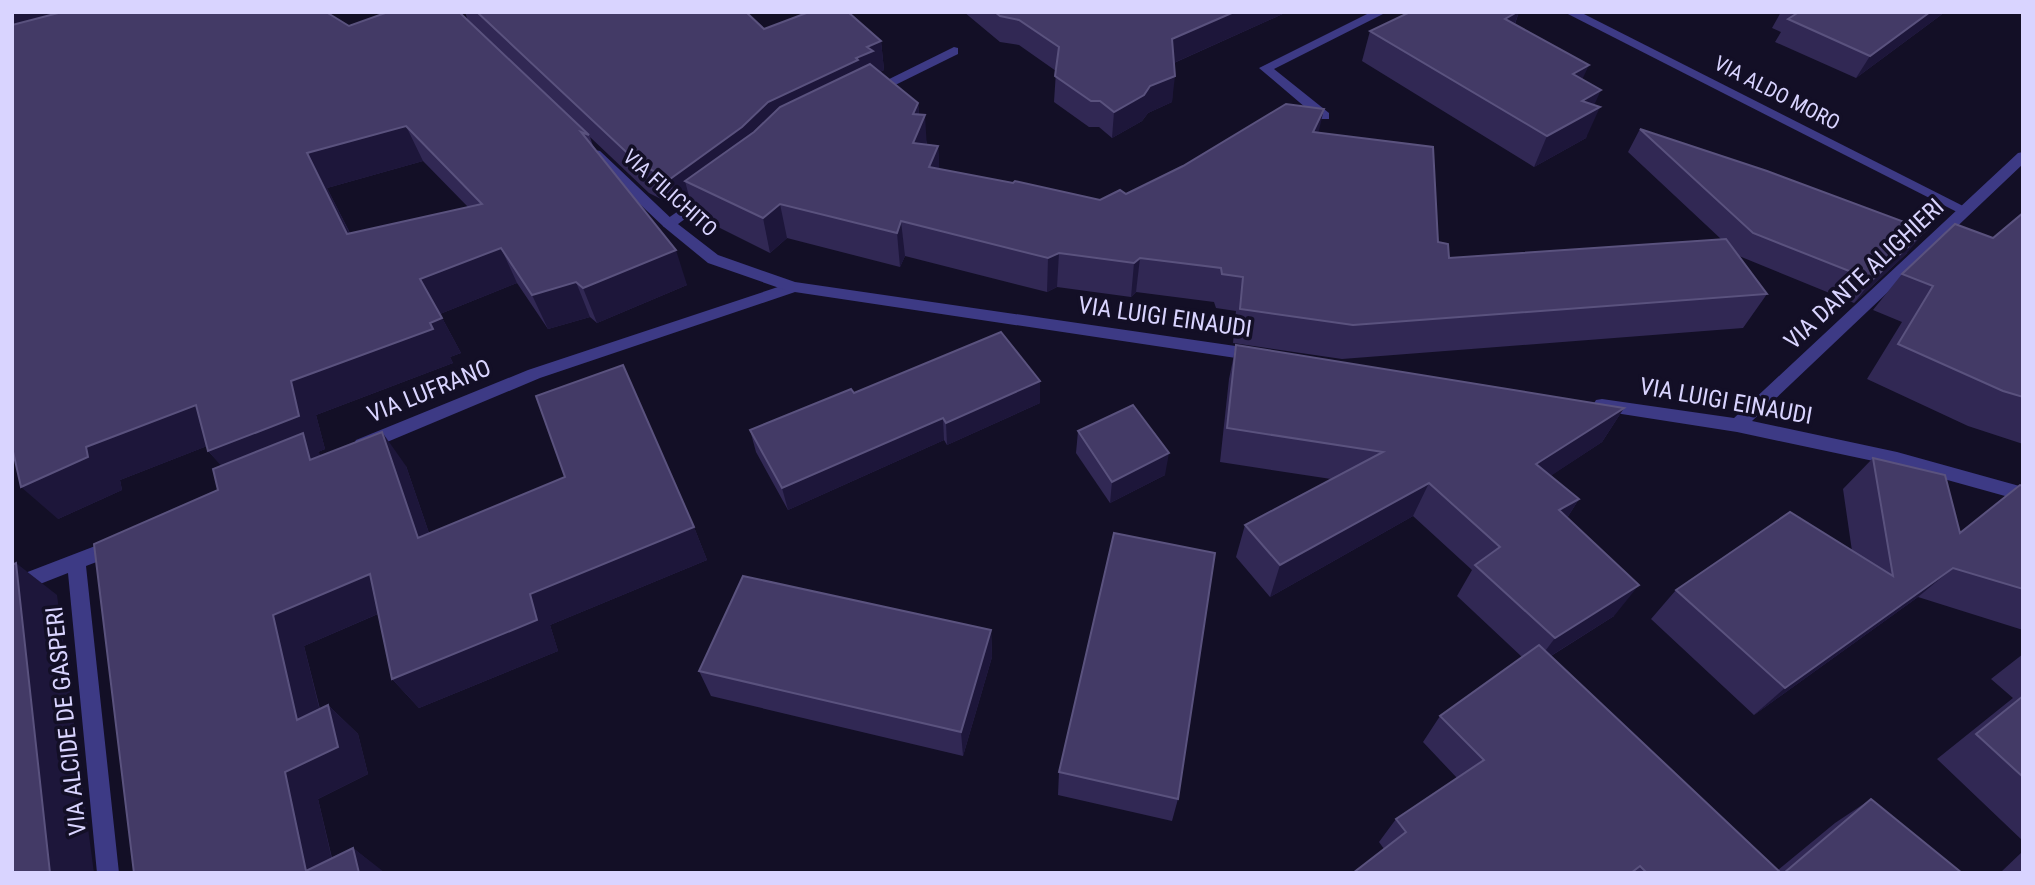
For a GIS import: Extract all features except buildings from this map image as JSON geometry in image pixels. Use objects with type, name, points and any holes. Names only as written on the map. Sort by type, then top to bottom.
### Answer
[{"type":"street","points":[[1324,117],[1265,68],[1381,12]]},
{"type":"street","name":"VIA ALDO MORO","points":[[1570,12],[1964,211]]},
{"type":"street","points":[[854,100],[954,51]]},
{"type":"street","name":"VIA FILICHITO","points":[[588,147],[669,225],[713,259],[793,287]]},
{"type":"street","name":"VIA DANTE ALIGHIERI","points":[[1737,425],[2023,156]]},
{"type":"street","points":[[669,225],[723,185]]},
{"type":"street","name":"VIA LUIGI EINAUDI","points":[[793,287],[1272,357]]},
{"type":"street","name":"VIA LUFRANO","points":[[343,453],[534,374],[793,287]]},
{"type":"street","name":"VIA LUIGI EINAUDI","points":[[1586,403],[1737,425],[1897,459],[2023,494]]},
{"type":"street","points":[[12,587],[127,542]]},
{"type":"street","name":"VIA ALCIDE DE GASPERI","points":[[76,563],[108,873]]}]
